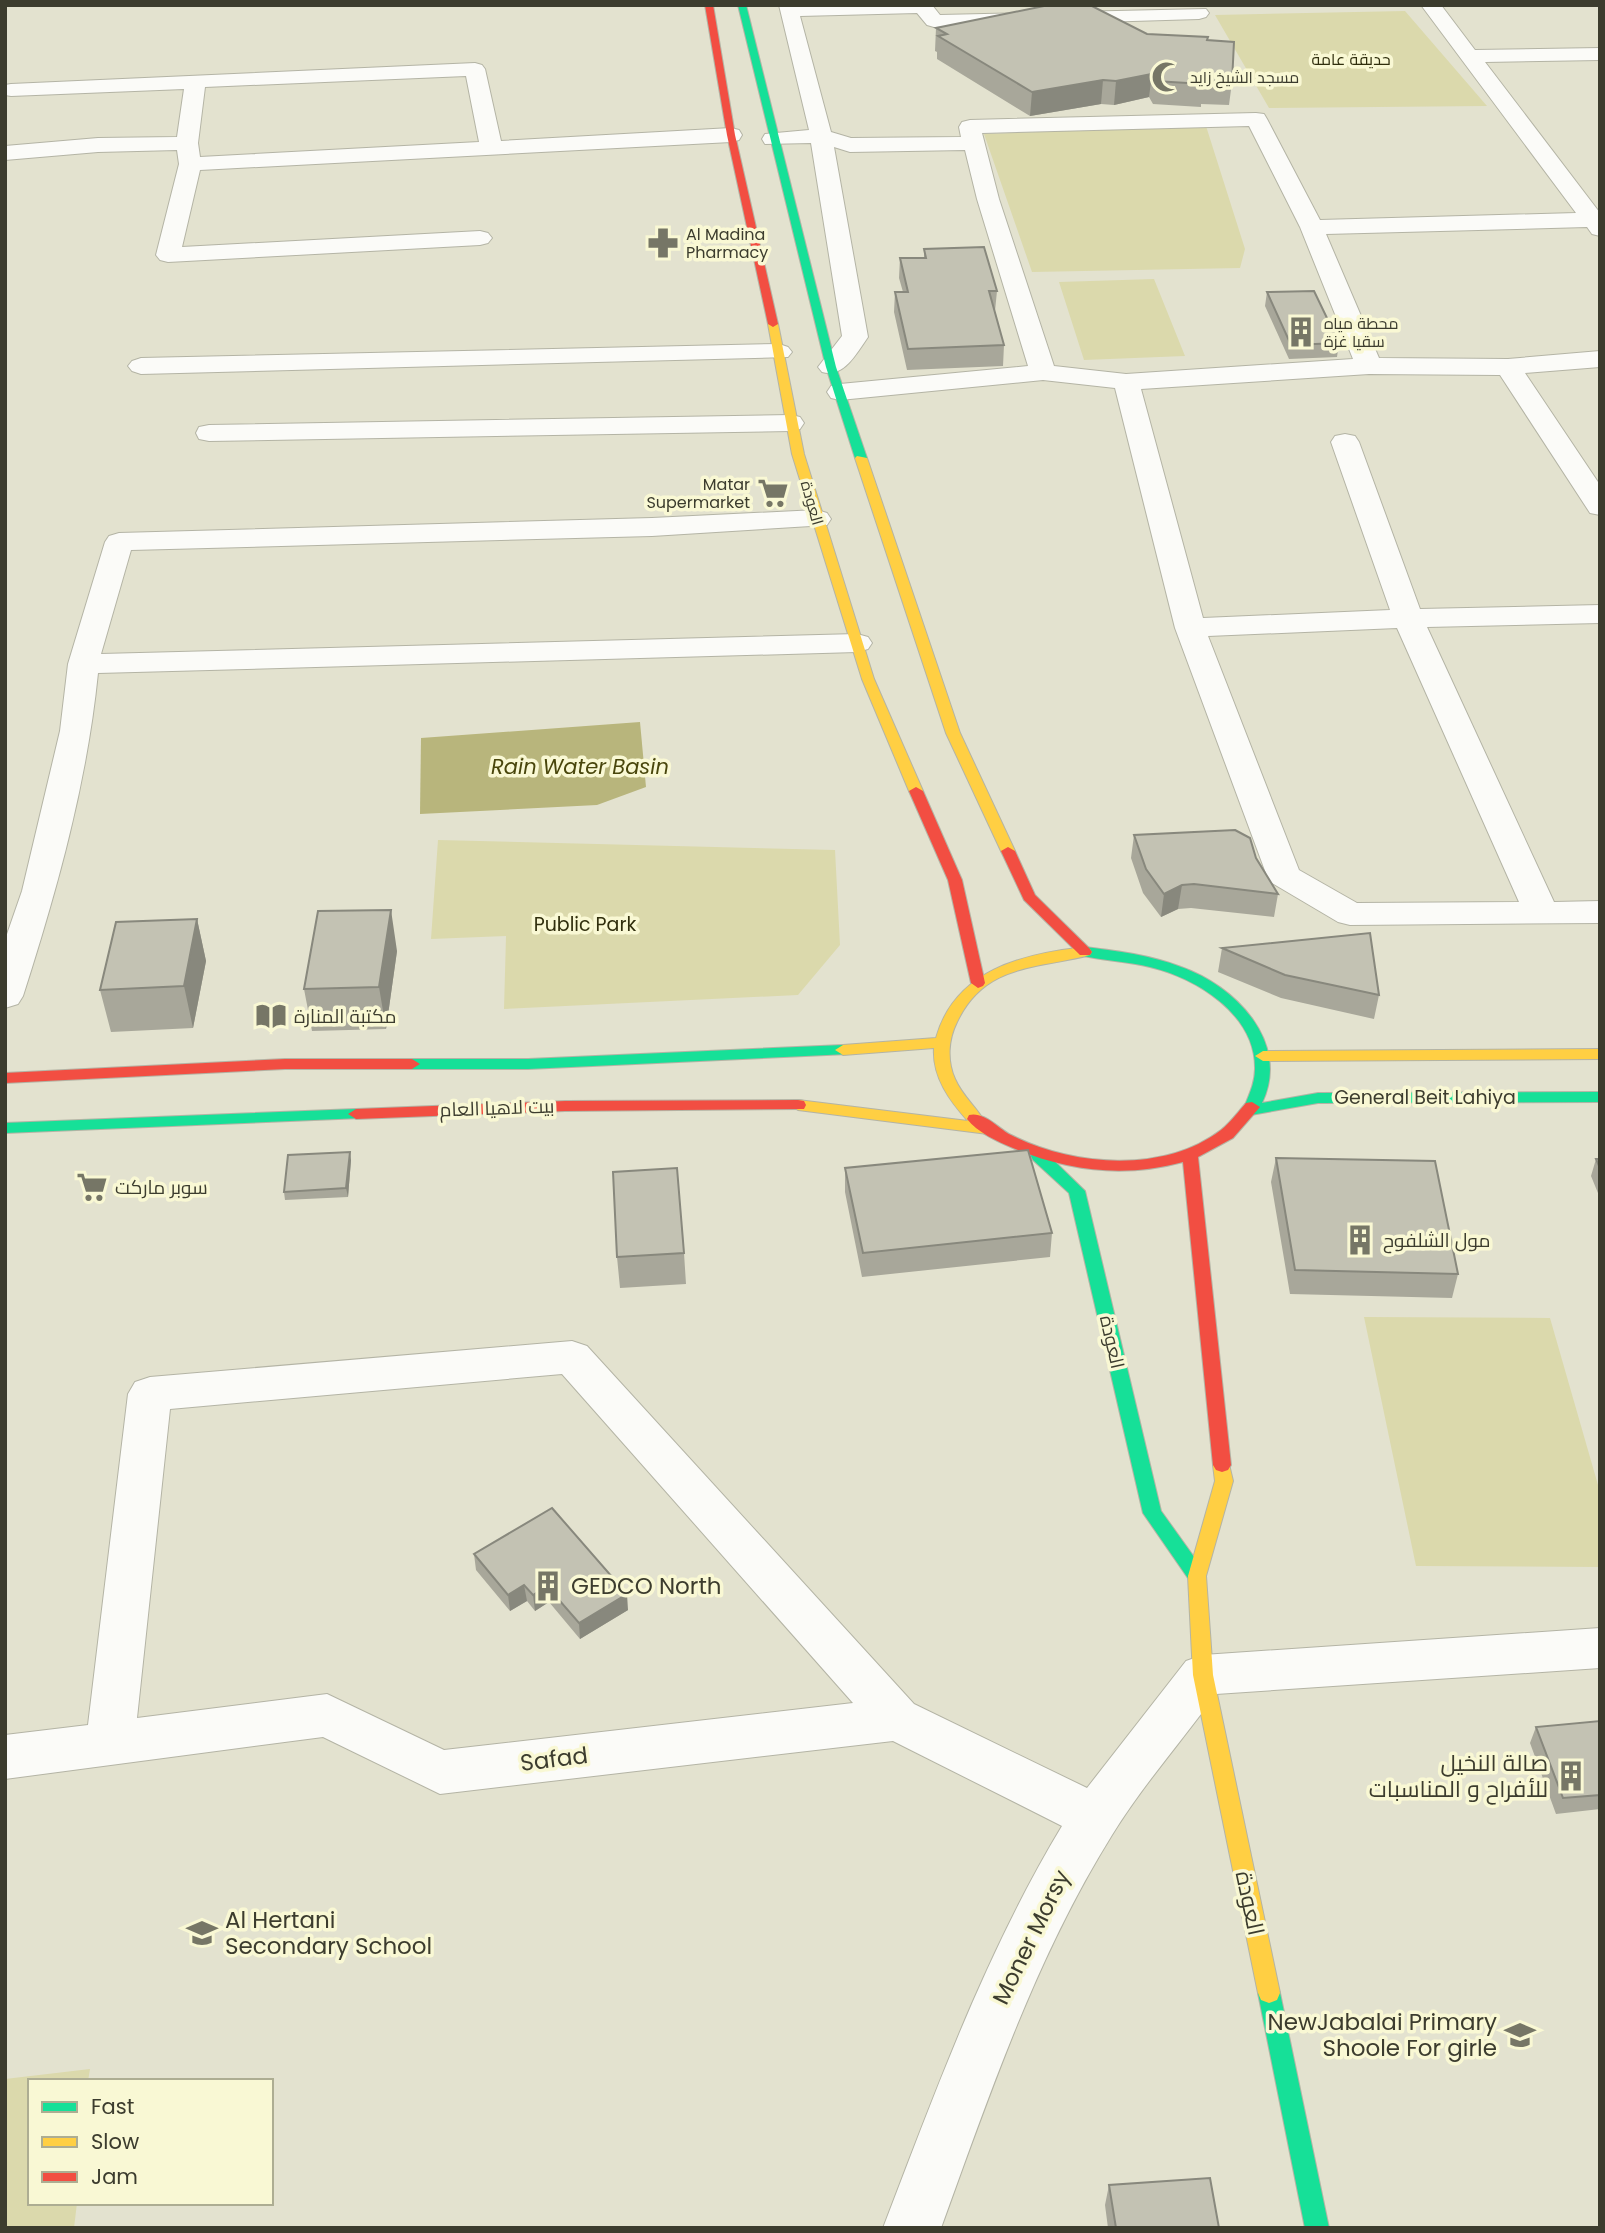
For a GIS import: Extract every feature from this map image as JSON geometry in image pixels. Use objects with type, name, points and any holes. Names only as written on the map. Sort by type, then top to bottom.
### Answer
[{"type":"main road","name":"العودة","points":[[709,5],[731,135],[779,352],[791,423],[817,519],[868,679],[955,880],[978,983]]},
{"type":"main road","points":[[743,5],[752,34],[773,139],[831,367],[953,733],[1029,897],[1086,952]]},
{"type":"main road","points":[[1086,952],[1147,960],[1182,971],[1221,993],[1249,1023],[1263,1056],[1262,1084],[1251,1110],[1226,1136],[1169,1161],[1123,1167],[1094,1166],[1036,1153],[988,1129],[969,1113],[955,1096],[941,1060],[940,1043],[952,1010],[978,983],[996,972],[1038,958],[1086,952]]},
{"type":"main road","points":[[5,1078],[285,1064],[528,1064],[832,1051],[940,1043]]},
{"type":"main road","points":[[1263,1056],[1600,1054]]},
{"type":"main road","name":"General Beit Lahiya","points":[[1251,1110],[1318,1098],[1600,1097]]},
{"type":"main road","name":"بيت لاهيا العام","points":[[5,1128],[565,1106],[793,1104],[988,1129]]},
{"type":"main road","name":"العودة","points":[[1036,1153],[1077,1191],[1152,1513],[1197,1576]]},
{"type":"main road","name":"العودة","points":[[1190,1154],[1224,1481],[1197,1576],[1203,1675],[1317,2228]]},
{"type":"street","points":[[831,367],[855,337],[821,136],[789,8],[923,6],[934,21],[1199,13],[1194,5]]},
{"type":"street","points":[[1431,5],[1596,225]]},
{"type":"street","points":[[1471,56],[1600,54]]},
{"type":"street","points":[[11,90],[475,69],[491,146]]},
{"type":"street","points":[[195,83],[189,153],[169,255],[480,238]]},
{"type":"street","points":[[1043,372],[972,143],[970,127],[1256,119],[1312,227],[1369,366]]},
{"type":"street","points":[[5,153],[98,145],[189,153],[491,146],[731,135]]},
{"type":"street","points":[[773,139],[821,136],[850,145],[972,143]]},
{"type":"street","points":[[1312,227],[1596,225]]},
{"type":"street","points":[[141,366],[779,352]]},
{"type":"street","points":[[840,392],[1043,372],[1126,382],[1369,366],[1508,367],[1600,359]]},
{"type":"street","points":[[1508,367],[1600,507]]},
{"type":"street","points":[[1126,382],[1190,628],[1284,876],[1350,914],[1600,912]]},
{"type":"street","points":[[209,433],[791,423]]},
{"type":"street","points":[[1345,442],[1408,618],[1541,912]]},
{"type":"street","points":[[5,996],[39,891],[76,731],[83,664],[119,542],[652,527],[817,519]]},
{"type":"street","points":[[1190,628],[1408,618],[1600,614]]},
{"type":"street","points":[[83,664],[857,643]]},
{"type":"street","points":[[110,1744],[150,1394],[572,1357],[897,1719],[1095,1817]]},
{"type":"street","points":[[1203,1675],[1600,1648]]},
{"type":"street","name":"Moner Morsy","points":[[912,2228],[992,2015],[1052,1890],[1095,1817],[1203,1675]]},
{"type":"street","name":"Safad","points":[[5,1757],[327,1715],[440,1772],[897,1719]]},
{"type":"green space","name":"حديقة عامة","points":[[1405,11],[1487,106],[1269,108],[1215,15]]},
{"type":"green space","points":[[1206,126],[1245,249],[1240,268],[1032,272],[984,134]]},
{"type":"green space","points":[[1154,279],[1185,356],[1084,360],[1059,282]]},
{"type":"green space","name":"Public Park","points":[[438,840],[835,850],[840,945],[798,995],[504,1009],[506,936],[431,939]]},
{"type":"green space","points":[[1364,1317],[1550,1318],[1600,1492],[1600,1567],[1416,1566]]},
{"type":"green space","points":[[90,2069],[88,2079],[28,2079],[28,2205],[77,2205],[74,2228],[5,2228],[5,2079]]},
{"type":"water","name":"Rain Water Basin","points":[[640,722],[646,787],[597,805],[420,814],[421,738]]},
{"type":"building","points":[[1049,5],[1090,5],[1147,34],[1208,37],[1207,40],[1234,42],[1232,82],[1203,80],[1203,84],[1155,81],[1152,74],[1032,92],[938,36],[947,34],[936,28]]},
{"type":"building","points":[[984,247],[997,291],[989,291],[1004,345],[908,349],[895,292],[908,292],[900,258],[926,258],[924,249]]},
{"type":"building","name":"محطة مياه سقيا غزة","points":[[1314,291],[1339,343],[1291,345],[1267,292]]},
{"type":"building","points":[[1235,830],[1250,838],[1256,858],[1278,894],[1194,884],[1182,885],[1164,894],[1146,869],[1134,835]]},
{"type":"building","points":[[391,910],[379,987],[304,989],[318,911]]},
{"type":"building","points":[[197,919],[184,986],[100,990],[116,922]]},
{"type":"building","points":[[1370,933],[1379,995],[1285,975],[1222,948]]},
{"type":"building","points":[[1028,1150],[1052,1233],[863,1253],[845,1168]]},
{"type":"building","points":[[350,1152],[346,1188],[284,1192],[288,1155]]},
{"type":"building","name":"مول الشلفوح","points":[[1276,1158],[1435,1161],[1458,1274],[1295,1270]]},
{"type":"building","points":[[677,1168],[684,1253],[617,1257],[613,1172]]},
{"type":"building","name":"GEDCO North","points":[[552,1508],[627,1594],[579,1623],[547,1586],[533,1595],[524,1585],[508,1595],[474,1554]]},
{"type":"building","name":"صالة النخيل للأفراح و المناسبات","points":[[1600,1721],[1600,1795],[1563,1798],[1536,1727]]},
{"type":"building","points":[[1210,2178],[1219,2228],[1116,2228],[1109,2185]]},
{"type":"traffic: fast","points":[[742,5],[831,367],[861,458]]},
{"type":"traffic: fast","points":[[1085,952],[1132,958],[1177,970],[1217,992],[1235,1007],[1256,1036],[1262,1056],[1260,1087],[1252,1107]]},
{"type":"traffic: fast","points":[[412,1064],[528,1064],[843,1050]]},
{"type":"traffic: fast","points":[[1251,1110],[1318,1098],[1600,1097]]},
{"type":"traffic: fast","points":[[5,1128],[356,1114]]},
{"type":"traffic: fast","points":[[1039,1156],[1077,1191],[1152,1513],[1197,1576]]},
{"type":"traffic: fast","points":[[1269,1993],[1317,2228]]},
{"type":"traffic: slow","points":[[773,324],[798,454],[868,679],[916,791]]},
{"type":"traffic: slow","points":[[861,458],[953,733],[1008,851]]},
{"type":"traffic: slow","points":[[975,1119],[958,1099],[943,1066],[942,1041],[956,1008],[969,992],[1003,970],[1043,958],[1085,952]]},
{"type":"traffic: slow","points":[[843,1050],[940,1043]]},
{"type":"traffic: slow","points":[[1263,1056],[1600,1054]]},
{"type":"traffic: slow","points":[[798,1105],[988,1129]]},
{"type":"traffic: slow","points":[[1222,1465],[1224,1481],[1197,1576],[1203,1675],[1269,1993]]},
{"type":"traffic: jam","points":[[709,5],[731,135],[773,324]]},
{"type":"traffic: jam","points":[[916,791],[955,880],[978,983]]},
{"type":"traffic: jam","points":[[1008,851],[1029,897],[1085,952]]},
{"type":"traffic: jam","points":[[5,1078],[285,1064],[412,1064]]},
{"type":"traffic: jam","points":[[356,1114],[565,1106],[798,1105]]},
{"type":"traffic: jam","points":[[975,1119],[1005,1139],[1040,1153],[1079,1163],[1119,1166],[1158,1163],[1195,1152],[1227,1134],[1252,1107]]},
{"type":"traffic: jam","points":[[1190,1154],[1222,1465]]},
{"type":"place","name":"مسجد الشيخ زايد","points":[[1167,77]]},
{"type":"place","name":"Al Madina Pharmacy","points":[[663,243]]},
{"type":"place","name":"محطة مياه سقيا غزة","points":[[1301,332]]},
{"type":"place","name":"Matar Supermarket","points":[[773,493]]},
{"type":"place","name":"مكتبة المنارة","points":[[271,1016]]},
{"type":"place","name":"سوبر ماركت","points":[[92,1187]]},
{"type":"place","name":"مول الشلفوح","points":[[1360,1240]]},
{"type":"place","name":"GEDCO North","points":[[548,1586]]},
{"type":"place","name":"صالة النخيل للأفراح و المناسبات","points":[[1571,1776]]},
{"type":"place","name":"Al Hertani Secondary School","points":[[202,1933]]},
{"type":"place","name":"NewJabalai Primary Shoole For girle","points":[[1520,2035]]}]
